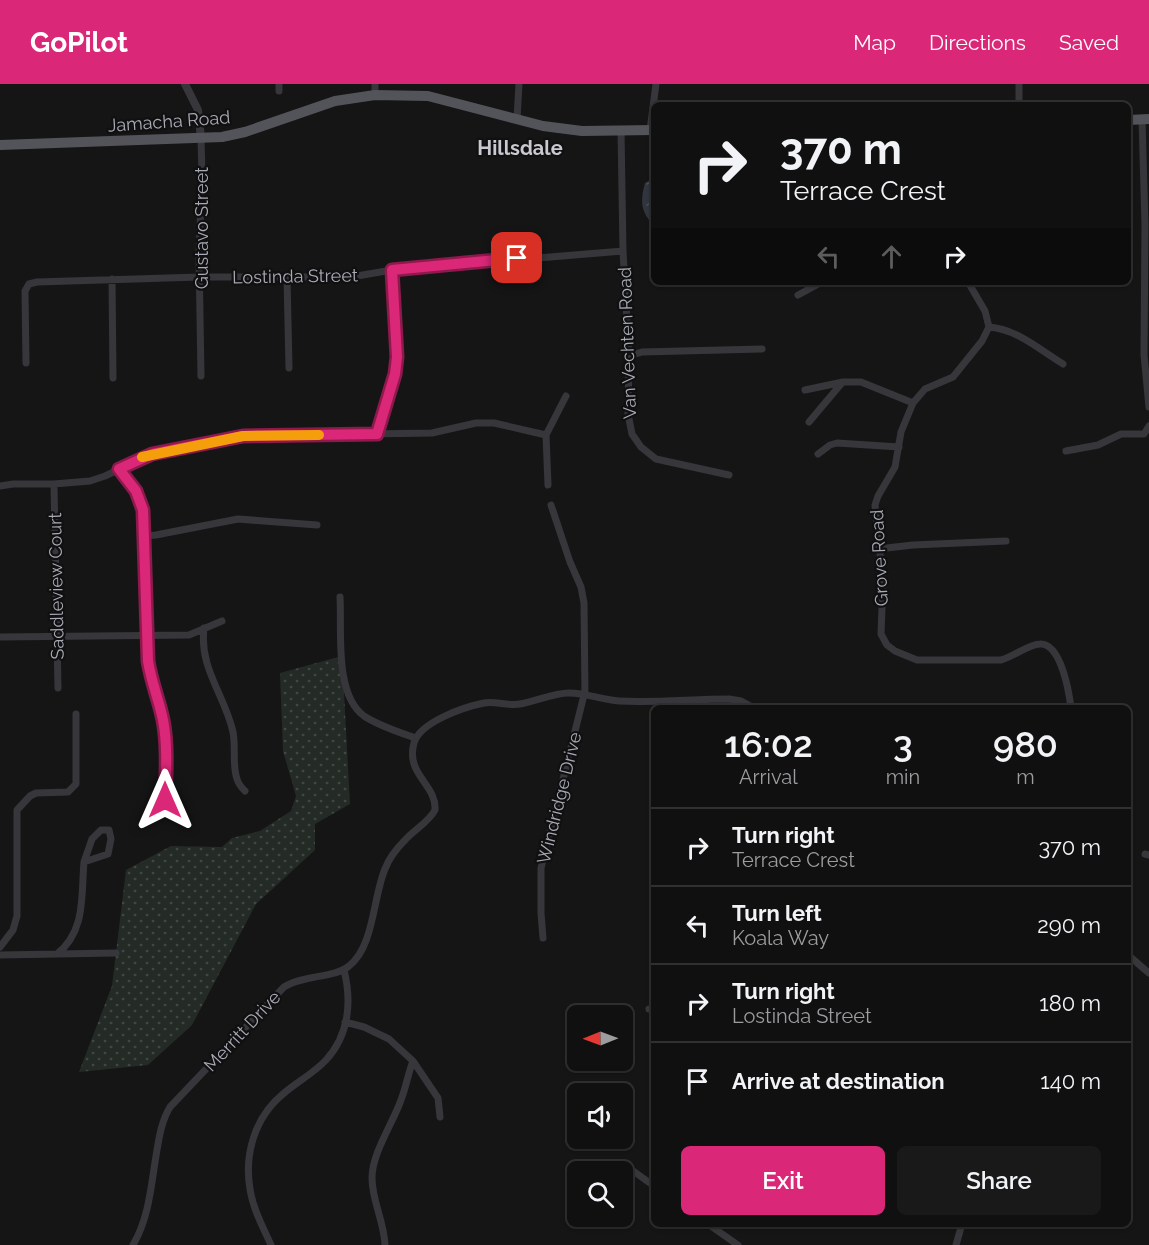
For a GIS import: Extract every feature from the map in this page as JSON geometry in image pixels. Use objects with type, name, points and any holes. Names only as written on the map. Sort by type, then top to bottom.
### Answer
[{"type":"main road","name":"Jamacha Road","points":[[0,145],[222,137],[245,132],[375,89],[428,96],[543,126],[582,131],[651,130]]},
{"type":"main road","points":[[1131,120],[1146,119]]},
{"type":"street","name":"Gustavo Street","points":[[185,84],[198,110],[201,138],[201,376]]},
{"type":"street","points":[[517,119],[519,84]]},
{"type":"street","points":[[654,102],[656,84]]},
{"type":"street","points":[[1019,84],[1019,102]]},
{"type":"street","points":[[1146,119],[1144,355],[1149,407]]},
{"type":"street","name":"Van Vechten Road","points":[[621,130],[623,251],[629,356],[628,414],[632,434],[640,447],[656,459],[729,475]]},
{"type":"street","name":"Lostinda Street","points":[[26,363],[25,291],[29,284],[37,282],[200,277],[351,277],[392,270],[623,251]]},
{"type":"street","points":[[377,434],[395,374],[397,357],[392,270]]},
{"type":"street","points":[[287,277],[289,368]]},
{"type":"street","points":[[112,279],[113,378]]},
{"type":"street","points":[[798,295],[816,285]]},
{"type":"street","points":[[970,285],[986,311],[989,327],[1003,328],[1012,332],[1063,364]]},
{"type":"street","name":"Grove Road","points":[[989,327],[982,341],[953,377],[925,389],[913,403],[905,418],[895,467],[875,505],[883,582],[881,634],[887,645],[895,651],[917,660],[1000,660],[1012,657],[1031,645],[1042,643],[1049,647],[1059,662],[1068,682],[1071,705]]},
{"type":"street","points":[[629,356],[642,352],[762,349]]},
{"type":"street","points":[[805,390],[843,382],[861,382],[913,403]]},
{"type":"street","points":[[809,422],[843,382]]},
{"type":"street","points":[[548,485],[546,435],[566,396]]},
{"type":"street","points":[[0,486],[90,481],[152,454],[243,436],[432,433],[476,423],[494,423],[546,435]]},
{"type":"street","points":[[1066,451],[1098,445],[1121,434],[1144,434],[1149,426]]},
{"type":"street","points":[[818,454],[837,443],[898,447]]},
{"type":"street","points":[[119,469],[140,500],[151,679],[162,719],[165,744],[165,812],[169,815]]},
{"type":"street","name":"Saddleview Court","points":[[54,484],[58,688]]},
{"type":"street","name":"Windridge Drive","points":[[543,938],[541,868],[584,695],[583,595],[551,504]]},
{"type":"street","points":[[144,536],[237,519],[317,525]]},
{"type":"street","points":[[878,549],[913,545],[1006,542]]},
{"type":"street","points":[[340,597],[343,677],[348,696],[362,714],[415,738]]},
{"type":"street","points":[[0,637],[189,635],[222,621]]},
{"type":"street","points":[[204,628],[202,641],[205,657],[212,682],[229,718],[233,734],[237,779],[244,791]]},
{"type":"street","points":[[271,1245],[252,1200],[248,1181],[248,1162],[255,1134],[267,1110],[281,1095],[321,1065],[342,1036],[349,1007],[344,970],[354,963],[364,947],[376,897],[390,859],[405,839],[435,810],[434,800],[414,766],[412,750],[415,738],[426,726],[484,703],[518,704],[561,693],[619,701],[729,699],[741,700],[749,705]]},
{"type":"street","points":[[0,948],[13,930],[17,916],[17,810],[20,804],[36,793],[68,792],[76,784],[76,714]]},
{"type":"street","points":[[57,954],[68,944],[79,924],[84,862],[92,839],[100,830],[109,830],[111,839],[108,854],[84,862]]},
{"type":"street","points":[[0,955],[116,953]]},
{"type":"street","points":[[1131,958],[1149,973]]},
{"type":"street","name":"Merritt Drive","points":[[133,1245],[142,1226],[148,1204],[159,1134],[170,1107],[284,987],[294,981],[344,970]]},
{"type":"street","points":[[345,1022],[364,1027],[389,1040],[413,1060],[438,1098],[440,1117]]},
{"type":"street","points":[[385,1245],[381,1217],[373,1193],[373,1169],[402,1097],[413,1060]]},
{"type":"street","points":[[633,1171],[651,1184]]},
{"type":"street","points":[[712,1227],[738,1245]]},
{"type":"street","points":[[956,1245],[961,1227]]},
{"type":"shaded area","points":[[342,656],[350,804],[315,824],[315,850],[256,904],[192,1025],[148,1065],[79,1072],[112,986],[126,870],[171,846],[222,847],[232,838],[260,831],[291,811],[296,796],[283,751],[280,673]]},
{"type":"water","points":[[651,180],[651,221],[643,208],[645,183]]},
{"type":"slow traffic","points":[[142,457],[243,436],[319,435]]},
{"type":"district","name":"Hillsdale","points":[[520,148]]},
{"type":"route","points":[[165,800],[165,744],[162,719],[148,661],[143,510],[136,491],[119,469],[152,454],[243,436],[377,434],[395,374],[397,357],[392,270],[517,258]]}]
